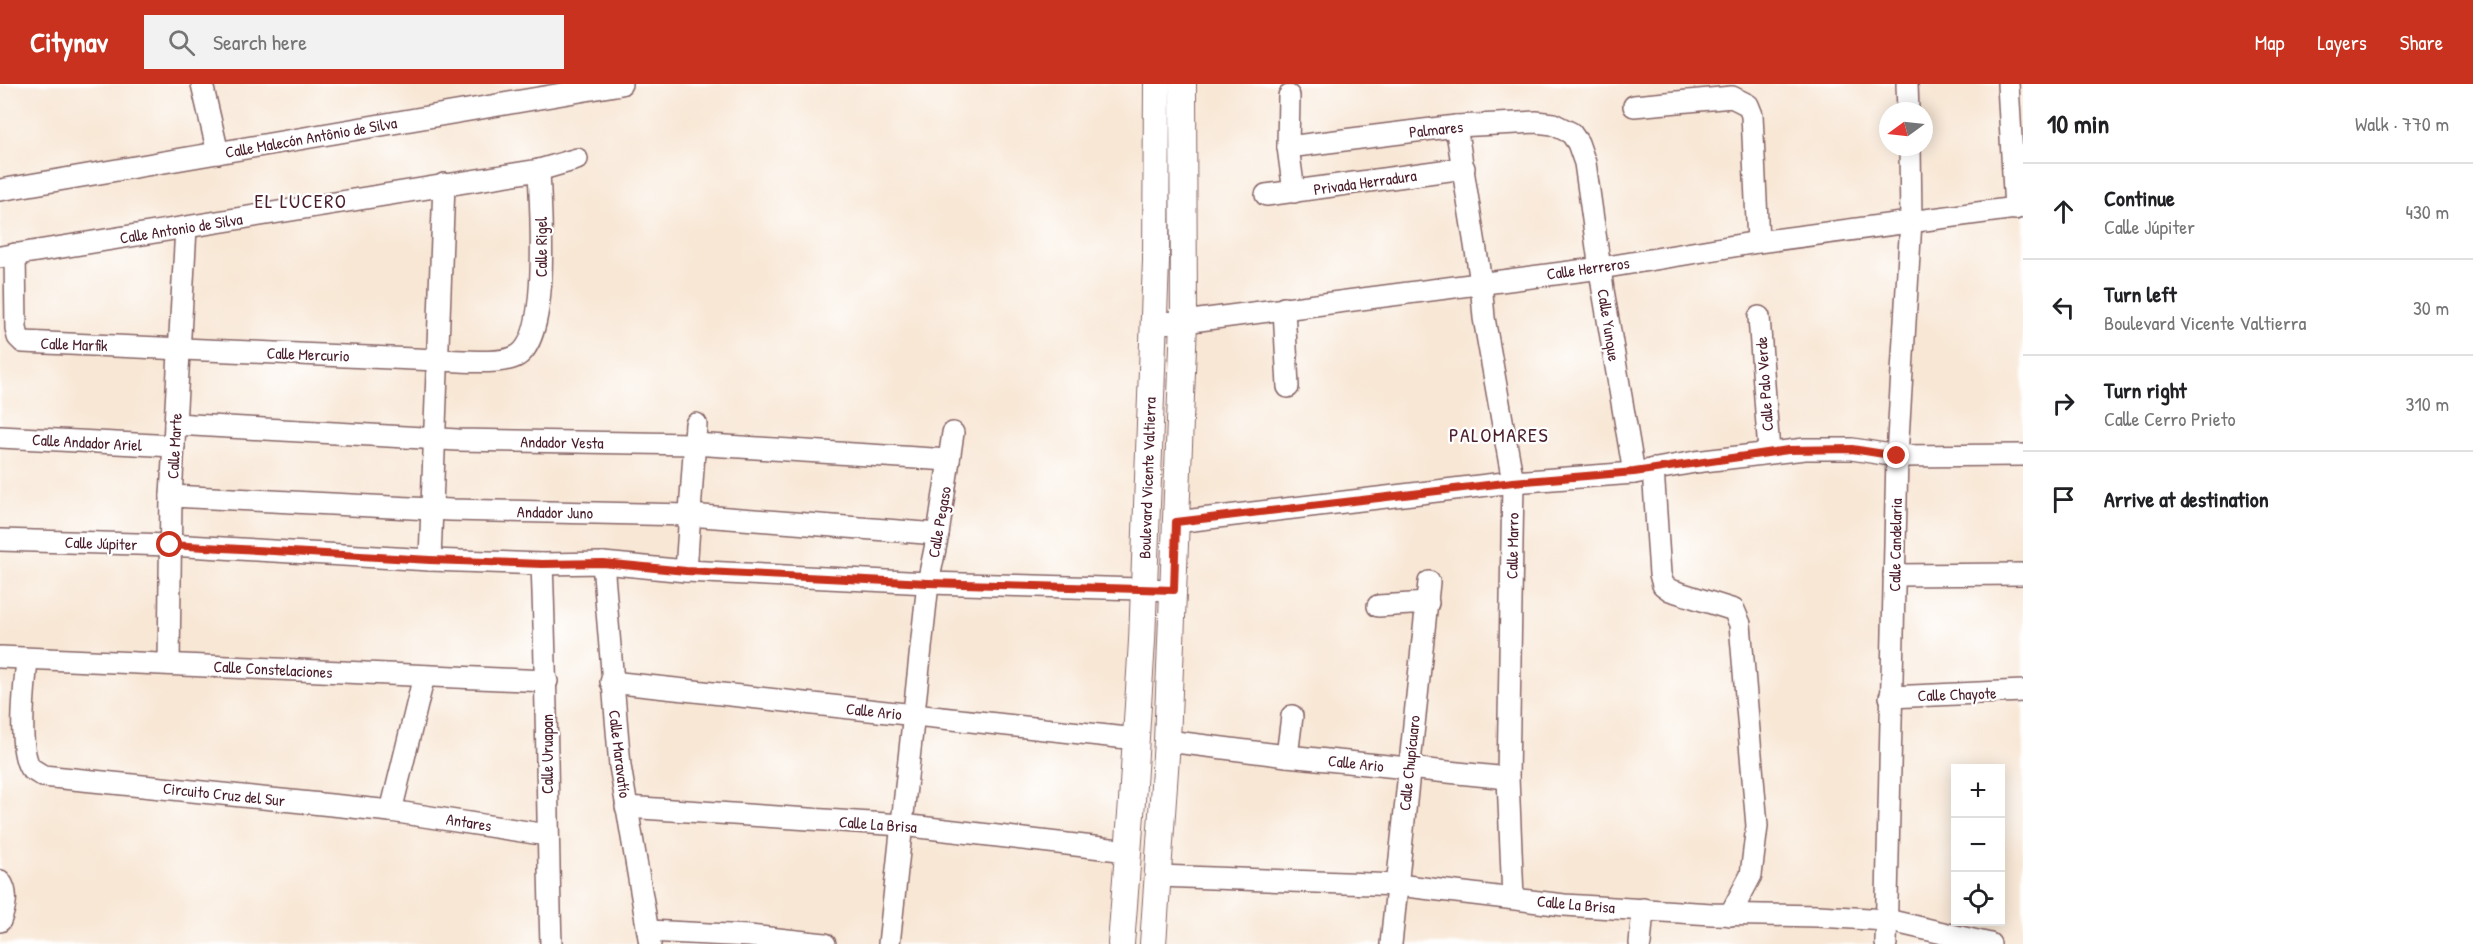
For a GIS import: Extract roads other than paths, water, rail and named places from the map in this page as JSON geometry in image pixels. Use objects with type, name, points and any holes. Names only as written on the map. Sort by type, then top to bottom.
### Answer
[{"type":"main road","name":"Boulevard Vicente Valtierra","points":[[1121,944],[1136,739],[1156,261],[1157,84]]},
{"type":"main road","name":"Boulevard Vicente Valtierra","points":[[1153,944],[1167,741],[1184,322],[1183,84]]},
{"type":"street","points":[[202,84],[218,153]]},
{"type":"street","name":"Calle Malecón Antônio de Silva","points":[[0,190],[218,153],[508,94],[615,84]]},
{"type":"street","points":[[1907,84],[1908,102]]},
{"type":"street","points":[[2008,84],[2019,208]]},
{"type":"street","points":[[1289,96],[1288,147],[1294,192]]},
{"type":"street","points":[[1634,106],[1732,96],[1745,102],[1752,115],[1752,243]]},
{"type":"street","name":"Palmares","points":[[1288,147],[1456,126],[1546,123],[1564,129],[1578,143]]},
{"type":"street","name":"Calle Marro","points":[[1456,126],[1481,282],[1484,318],[1513,482],[1509,778],[1513,898]]},
{"type":"street","name":"Calle Yunque","points":[[1578,143],[1585,163],[1600,268],[1643,471],[1663,585],[1670,590],[1734,610],[1740,624],[1757,826],[1751,875],[1730,915]]},
{"type":"street","name":"Calle Candelaria","points":[[1886,944],[1897,456],[1911,221],[1910,156]]},
{"type":"street","name":"Calle Antonio de Silva","points":[[8,255],[539,170],[577,159]]},
{"type":"street","name":"Privada Herradura","points":[[1266,195],[1464,168]]},
{"type":"street","name":"Calle Rigel","points":[[536,323],[541,283],[539,170]]},
{"type":"street","points":[[430,560],[444,184]]},
{"type":"street","name":"Calle Herreros","points":[[1153,323],[1184,322],[1600,268],[1752,243],[2019,208]]},
{"type":"street","name":"Calle Marte","points":[[169,664],[171,496],[186,228]]},
{"type":"street","name":"Calle Marfik","points":[[8,255],[16,328],[18,337],[23,342],[179,349]]},
{"type":"street","points":[[1284,308],[1288,387]]},
{"type":"street","name":"Calle Palo Verde","points":[[1758,317],[1769,452]]},
{"type":"street","name":"Calle Mercurio","points":[[179,349],[437,360],[506,360],[528,347],[536,323]]},
{"type":"street","name":"Andador Vesta","points":[[175,424],[433,438],[694,434],[949,460]]},
{"type":"street","name":"Calle Pegaso","points":[[889,944],[928,583],[939,534],[953,433]]},
{"type":"street","points":[[686,571],[694,434]]},
{"type":"street","name":"Calle Andador Ariel","points":[[0,437],[174,446]]},
{"type":"street","points":[[1176,522],[1513,482],[1643,471],[1805,448],[1852,449],[1897,456],[2023,455]]},
{"type":"street","name":"Andador Juno","points":[[171,496],[432,509],[689,514],[939,534]]},
{"type":"street","name":"Calle Júpiter","points":[[0,540],[170,545],[430,560],[542,564],[603,563],[686,571],[928,583],[1142,587],[1174,590]]},
{"type":"street","name":"Calle Maravatío","points":[[603,563],[611,682],[626,807],[649,937]]},
{"type":"street","name":"Calle Uruapan","points":[[542,564],[547,681],[547,835],[551,944]]},
{"type":"street","points":[[1894,575],[2023,574]]},
{"type":"street","name":"Calle Chupícuaro","points":[[1378,606],[1428,592],[1391,944]]},
{"type":"street","name":"Calle Constelaciones","points":[[0,657],[547,681]]},
{"type":"street","name":"Circuito Cruz del Sur","points":[[27,658],[23,728],[25,753],[30,768],[43,776],[391,811]]},
{"type":"street","points":[[391,811],[424,676]]},
{"type":"street","name":"Calle Ario","points":[[611,682],[1136,739]]},
{"type":"street","name":"Calle Chayote","points":[[1890,697],[2023,691]]},
{"type":"street","points":[[1287,756],[1292,716]]},
{"type":"street","name":"Calle Ario","points":[[1167,741],[1287,756],[1509,778]]},
{"type":"street","name":"Calle La Brisa","points":[[626,807],[902,825],[1128,851]]},
{"type":"street","name":"Antares","points":[[391,811],[547,835]]},
{"type":"street","name":"Calle La Brisa","points":[[1159,876],[1398,885],[1564,905],[1730,915],[1887,920],[1990,944]]},
{"type":"street","points":[[0,881],[5,890],[2,915]]},
{"type":"street","points":[[1640,944],[1642,909]]},
{"type":"street","points":[[649,937],[749,936],[825,944]]},
{"type":"district","name":"EL LUCERO","points":[[301,200]]},
{"type":"district","name":"PALOMARES","points":[[1499,434]]}]
